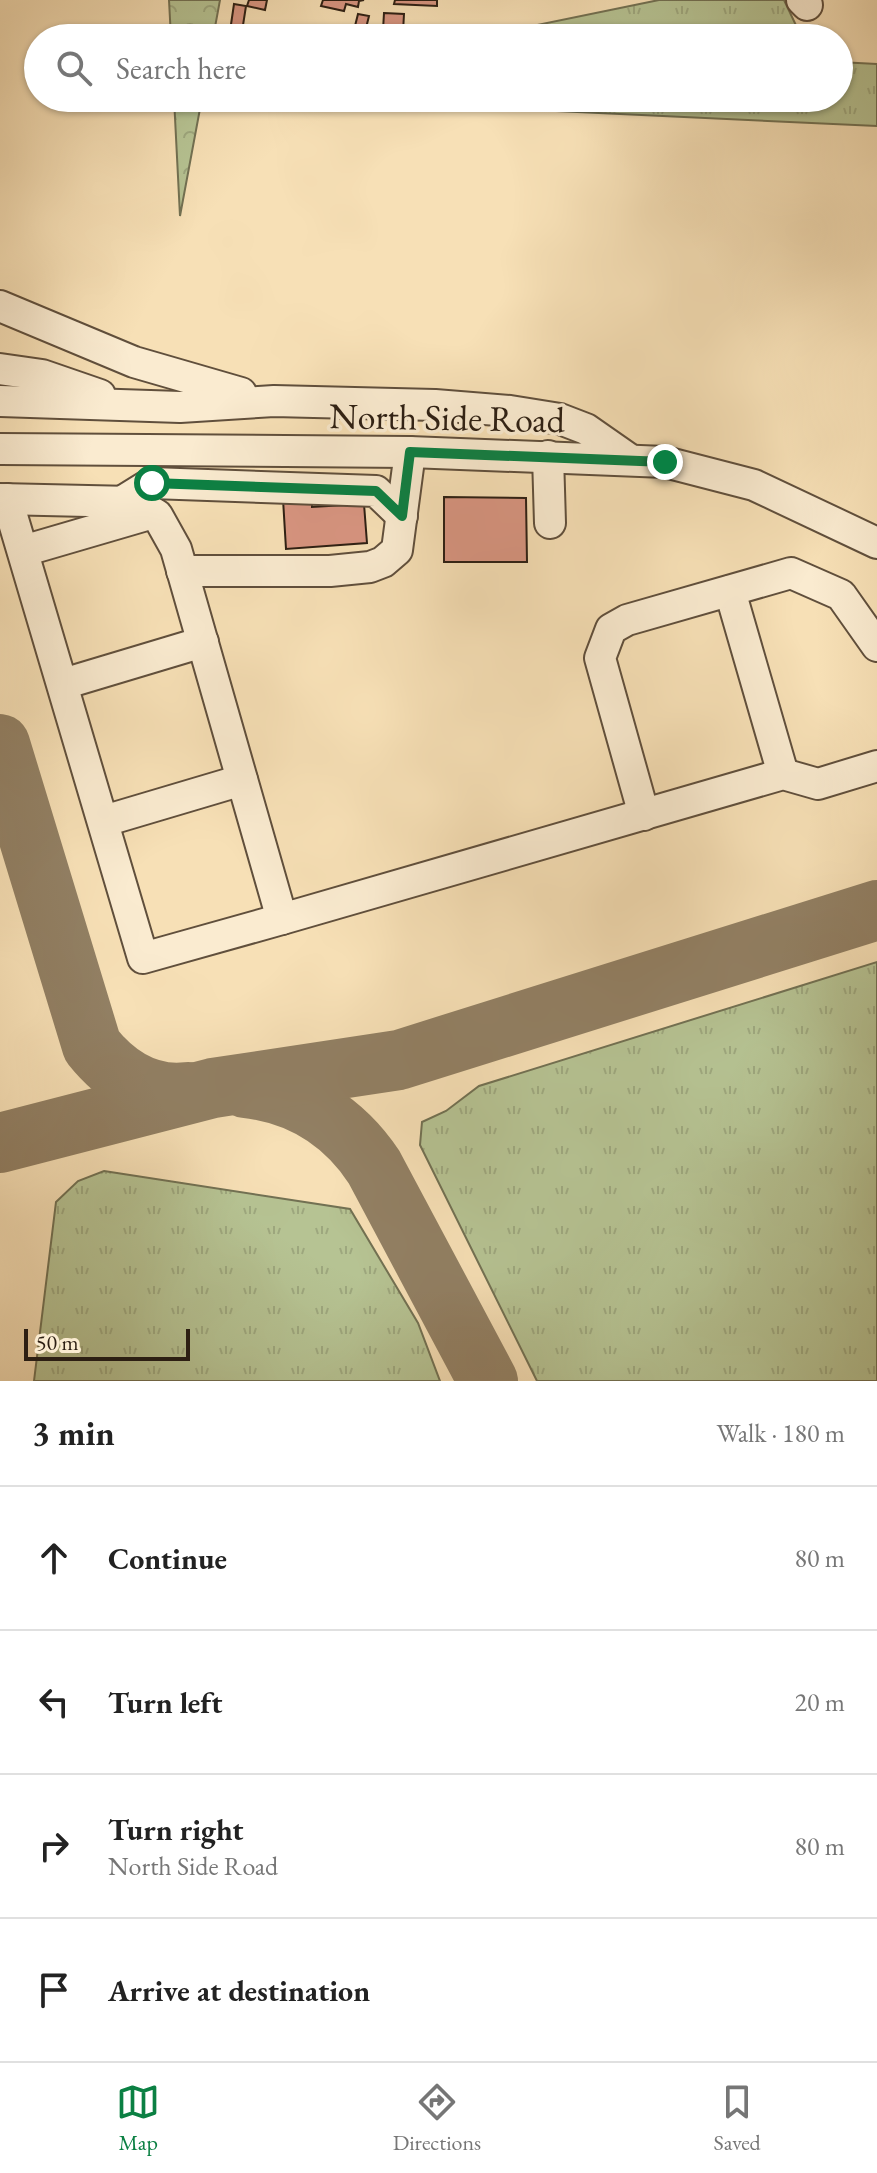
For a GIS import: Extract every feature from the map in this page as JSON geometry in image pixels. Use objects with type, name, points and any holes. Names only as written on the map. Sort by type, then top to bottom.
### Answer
[{"type":"street","points":[[0,306],[134,362],[274,401]]},
{"type":"street","points":[[0,369],[42,375],[128,405]]},
{"type":"street","points":[[0,401],[180,407],[274,401],[435,405],[510,411],[560,419],[586,429],[629,459]]},
{"type":"street","points":[[510,411],[521,425],[523,440],[512,456]]},
{"type":"street","name":"North Side Road","points":[[0,449],[410,452],[629,459],[675,464],[743,481],[784,497],[877,543]]},
{"type":"street","points":[[182,571],[330,571],[370,567],[383,562],[397,550],[410,452]]},
{"type":"street","points":[[548,456],[550,523]]},
{"type":"street","points":[[123,501],[152,483],[376,491],[402,516]]},
{"type":"street","points":[[282,919],[170,533],[153,513],[123,501],[3,499],[23,551],[143,958],[282,919],[644,815],[783,774],[818,784],[877,766]]},
{"type":"street","points":[[23,551],[153,513]]},
{"type":"street","points":[[644,815],[601,669],[603,642],[611,629],[627,620],[791,573],[841,595],[877,646]]},
{"type":"street","points":[[730,591],[783,774]]},
{"type":"street","points":[[63,684],[203,642]]},
{"type":"street","points":[[104,821],[242,780]]},
{"type":"green space","points":[[169,0],[220,0],[216,24],[170,24]]},
{"type":"green space","points":[[659,0],[784,0],[795,24],[542,24]]},
{"type":"green space","points":[[853,63],[877,64],[877,126],[576,112],[853,112]]},
{"type":"green space","points":[[175,112],[199,112],[180,216]]},
{"type":"green space","points":[[877,962],[877,1381],[537,1381],[420,1145],[422,1122],[446,1111],[479,1086]]},
{"type":"green space","points":[[104,1171],[350,1209],[418,1323],[440,1381],[34,1381],[56,1202],[78,1181]]},
{"type":"building","points":[[249,0],[267,0],[265,10],[247,6]]},
{"type":"building","points":[[323,0],[364,0],[359,1],[358,7],[346,4],[344,11],[321,6]]},
{"type":"building","points":[[395,0],[437,0],[437,6],[394,4]]},
{"type":"building","points":[[234,4],[246,6],[243,24],[231,24]]},
{"type":"building","points":[[384,13],[404,14],[403,24],[383,24]]},
{"type":"building","points":[[358,14],[369,16],[367,24],[356,24]]},
{"type":"building","points":[[312,497],[312,507],[364,504],[367,543],[286,549],[283,499]]},
{"type":"building","points":[[444,497],[526,498],[527,562],[444,562]]},
{"type":"taxiway","points":[[0,744],[92,1046],[122,1075],[146,1088],[173,1093],[188,1092]]},
{"type":"taxiway","points":[[0,1143],[213,1088],[399,1060],[877,910]]},
{"type":"taxiway","points":[[245,1088],[284,1097],[319,1113],[362,1151],[374,1167],[488,1381]]},
{"type":"route","points":[[152,483],[376,491],[402,516],[410,452],[665,462]]}]
